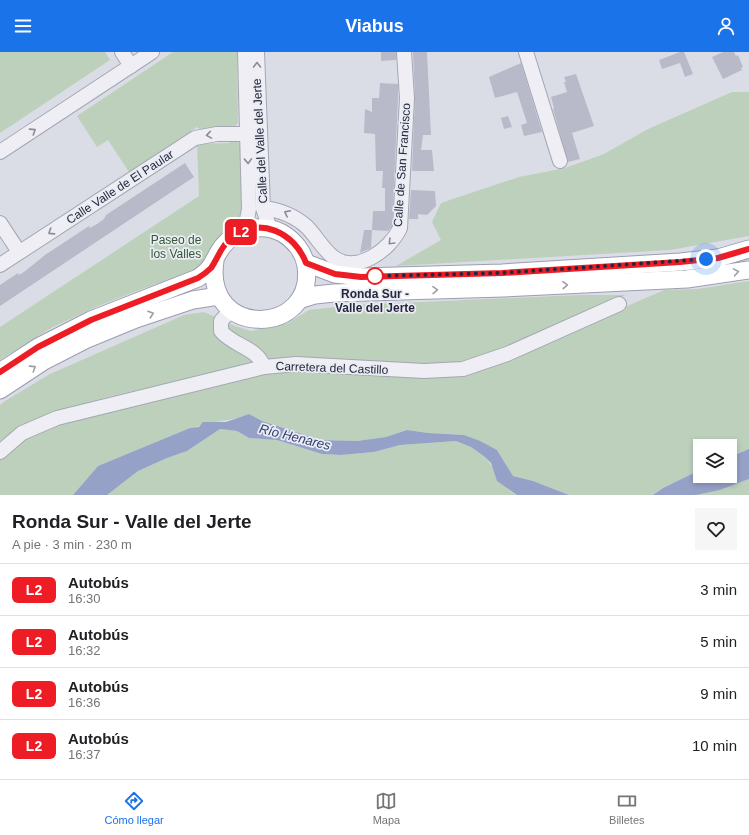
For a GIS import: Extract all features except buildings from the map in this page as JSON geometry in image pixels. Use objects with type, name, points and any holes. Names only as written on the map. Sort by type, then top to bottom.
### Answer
[{"type":"main road","points":[[0,372],[38,347],[91,320],[198,278],[209,270],[216,261],[222,248],[232,237],[244,230],[253,228],[270,228],[282,233],[293,241],[306,263],[306,282],[299,300],[288,311],[275,318],[259,321],[244,318],[231,310],[219,296],[214,279],[216,261]]},
{"type":"main road","points":[[306,263],[335,274],[361,277],[502,273],[680,262],[718,258],[749,249]]},
{"type":"main road","points":[[299,300],[315,295],[334,293],[503,288],[687,279],[749,270]]},
{"type":"main road","points":[[0,390],[44,361],[85,340],[136,319],[193,300],[219,296]]},
{"type":"street","points":[[122,52],[131,66]]},
{"type":"street","points":[[0,152],[152,52]]},
{"type":"street","name":"Calle del Valle del Jerte","points":[[244,230],[248,214],[248,134],[245,52]]},
{"type":"street","name":"Calle del Valle del Jerte","points":[[257,52],[263,208],[270,228]]},
{"type":"street","name":"Calle de San Francisco","points":[[263,208],[280,210],[292,216],[307,227],[334,258],[345,262],[358,263],[373,257],[396,236],[400,228],[407,98],[404,52]]},
{"type":"street","points":[[526,52],[560,161]]},
{"type":"street","name":"Calle Valle de El Paular","points":[[0,265],[194,138],[218,134],[248,134]]},
{"type":"street","points":[[0,222],[19,252]]},
{"type":"street","name":"Carretera del Castillo","points":[[0,452],[22,433],[58,418],[264,367],[296,364],[424,371],[463,369],[507,354],[619,304]]},
{"type":"street","points":[[231,310],[221,321],[221,331],[232,340],[256,354],[264,367]]},
{"type":"green space","points":[[0,52],[105,52],[110,60],[0,133]]},
{"type":"green space","points":[[173,52],[237,52],[238,123],[232,129],[203,131],[197,127],[129,172],[108,140],[97,147],[77,116]]},
{"type":"green space","points":[[732,92],[749,92],[749,236],[670,250],[396,266],[441,240],[432,222],[441,203],[519,177],[565,168],[604,154],[648,129]]},
{"type":"green space","name":"Paseo de los Valles","points":[[230,140],[235,140],[241,145],[245,201],[242,219],[228,226],[198,269],[188,275],[153,285],[98,306],[51,328],[0,360],[0,327],[199,196],[197,144],[230,143]]},
{"type":"green space","points":[[749,281],[749,449],[737,454],[737,439],[693,439],[693,473],[663,488],[653,495],[569,495],[533,481],[513,476],[497,450],[464,435],[407,430],[386,437],[357,441],[320,440],[262,421],[249,414],[190,428],[98,466],[73,495],[0,495],[0,458],[16,444],[41,429],[187,390],[291,369],[430,376],[565,333],[664,290],[697,289]]},
{"type":"green space","points":[[579,295],[626,295],[470,361],[443,366],[285,357],[112,396],[53,412],[20,427],[0,441],[0,405],[5,401],[50,374],[184,315],[204,312],[235,326],[251,331],[288,323],[309,310],[353,305]]},
{"type":"green space","points":[[220,429],[237,431],[249,438],[277,440],[322,454],[341,455],[374,452],[400,445],[456,441],[471,447],[485,457],[510,491],[517,495],[107,495],[138,471],[187,451]]},
{"type":"green space","points":[[749,479],[749,495],[696,495],[720,490]]},
{"type":"water","name":"Río Henares","points":[[249,414],[262,421],[320,440],[357,441],[386,437],[407,430],[464,435],[497,450],[513,476],[533,481],[569,495],[517,495],[497,481],[491,463],[485,457],[471,447],[456,441],[400,445],[374,452],[341,455],[322,454],[277,440],[249,438],[237,431],[220,429],[187,451],[138,471],[107,495],[73,495],[98,466],[190,428],[199,427],[203,422],[226,422]]},
{"type":"water","points":[[749,449],[749,479],[720,490],[696,495],[653,495],[663,488],[693,473],[693,483],[737,483],[737,454]]},
{"type":"bus line","name":"L2","points":[[0,372],[38,347],[91,320],[198,278],[209,270],[216,261],[222,248],[232,237],[244,230],[253,228],[270,228],[286,235],[293,241],[303,255],[306,263],[335,274],[361,277],[502,273],[680,262],[718,258],[749,249]]},
{"type":"place","name":"Ronda Sur - Valle del Jerte","points":[[375,276]]},
{"type":"route","points":[[375,276],[502,273],[680,262],[706,259]]}]
